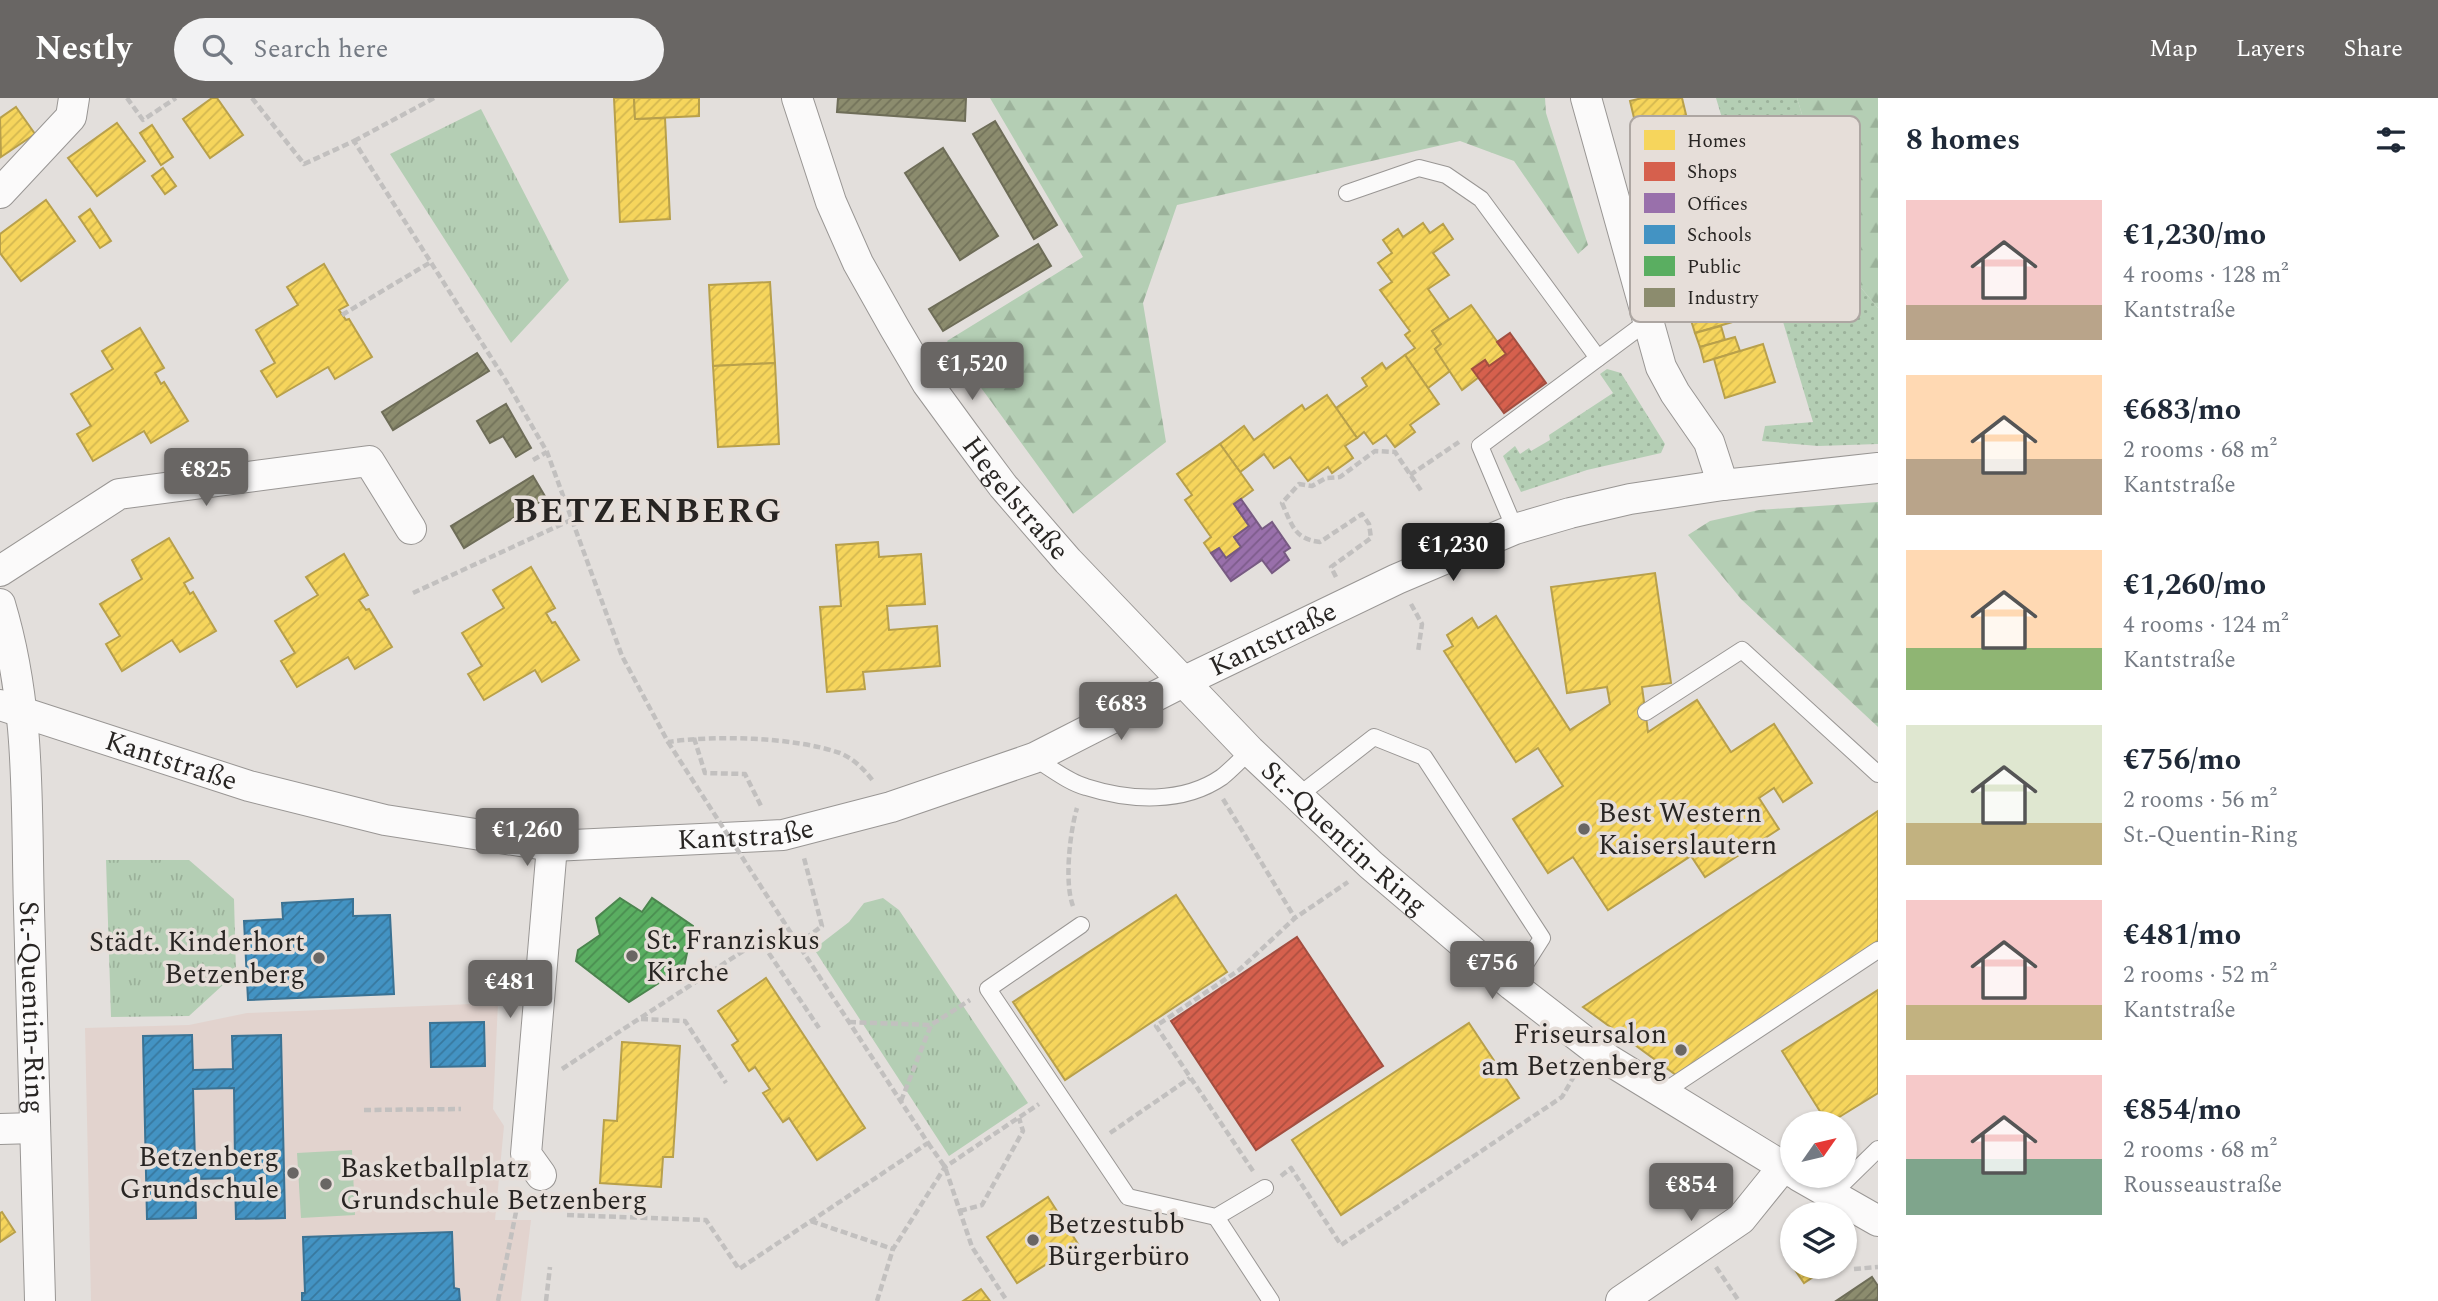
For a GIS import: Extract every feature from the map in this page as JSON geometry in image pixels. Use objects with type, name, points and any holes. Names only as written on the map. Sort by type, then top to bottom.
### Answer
[{"type":"street","points":[[0,193],[71,117],[74,98]]},
{"type":"street","name":"Hegelstraße","points":[[797,98],[831,202],[858,263],[927,383],[1003,486],[1124,621],[1185,681]]},
{"type":"street","points":[[1586,98],[1630,256]]},
{"type":"street","points":[[1648,322],[1667,380],[1709,442],[1723,485]]},
{"type":"street","points":[[0,571],[118,494],[369,461],[411,529]]},
{"type":"street","name":"Kantstraße","points":[[12,709],[249,786],[386,820],[552,846],[783,835],[891,807],[1034,758],[1185,681],[1397,579],[1515,529],[1630,499],[1723,485],[1878,468]]},
{"type":"street","name":"St.-Quentin-Ring","points":[[0,604],[10,637],[12,709],[28,768],[40,1301]]},
{"type":"street","name":"St.-Quentin-Ring","points":[[1185,681],[1251,751],[1371,865],[1512,985],[1609,1060],[1780,1165]]},
{"type":"street","points":[[541,1175],[526,1154],[552,846]]},
{"type":"street","points":[[0,1129],[35,1128]]},
{"type":"street","points":[[1621,1301],[1741,1219],[1780,1183]]},
{"type":"street","name":"St.-Quentin-Ring","points":[[1821,1188],[1878,1221]]},
{"type":"lane","points":[[1347,193],[1419,168],[1446,175],[1481,199],[1598,358]]},
{"type":"lane","points":[[1515,529],[1480,446],[1647,322]]},
{"type":"lane","points":[[1646,712],[1742,650],[1878,774]]},
{"type":"lane","points":[[1298,796],[1374,737],[1424,757],[1542,939],[1512,985]]},
{"type":"lane","points":[[1034,758],[1085,787],[1139,798],[1181,794],[1208,785],[1223,776],[1251,751]]},
{"type":"lane","points":[[1081,925],[988,989],[1128,1197],[1216,1217],[1265,1188]]},
{"type":"lane","points":[[1662,1093],[1878,950]]},
{"type":"lane","points":[[1832,1194],[1878,1149]]},
{"type":"lane","points":[[1216,1217],[1271,1301]]},
{"type":"path","points":[[127,98],[143,120],[176,98]]},
{"type":"path","points":[[252,98],[304,164],[354,141],[434,98]]},
{"type":"path","points":[[354,141],[506,381],[547,452],[622,656],[668,741],[944,1167],[972,1247],[1007,1301]]},
{"type":"path","points":[[342,315],[431,262]]},
{"type":"path","points":[[1410,475],[1459,442],[1480,446]]},
{"type":"path","points":[[1336,578],[1331,567],[1371,538],[1368,524],[1362,514],[1320,542],[1305,540],[1293,529],[1283,503],[1299,484],[1312,486],[1326,478],[1340,477],[1375,451],[1395,452],[1422,492]]},
{"type":"path","points":[[533,460],[547,452]]},
{"type":"path","points":[[413,593],[572,520]]},
{"type":"path","points":[[1410,603],[1422,624],[1418,652]]},
{"type":"path","points":[[694,738],[705,773],[745,774],[761,806]]},
{"type":"path","points":[[668,741],[747,738],[797,744],[841,754],[862,766],[873,781]]},
{"type":"path","points":[[1227,806],[1295,918]]},
{"type":"path","points":[[1076,813],[1069,864],[1070,900],[1081,925]]},
{"type":"path","points":[[798,944],[822,926],[804,858]]},
{"type":"path","points":[[1354,878],[1295,918],[1239,970],[1156,1026],[1265,1188],[1291,1168],[1341,1245],[1562,1097],[1581,1064]]},
{"type":"path","points":[[556,1074],[760,940],[819,1028]]},
{"type":"path","points":[[849,1022],[931,1025],[966,1003]]},
{"type":"path","points":[[640,1019],[685,1021],[726,1083]]},
{"type":"path","points":[[901,1101],[931,1025]]},
{"type":"path","points":[[1092,1144],[1190,1078]]},
{"type":"path","points":[[364,1110],[461,1110]]},
{"type":"path","points":[[877,1301],[893,1249],[944,1167],[1019,1118],[1023,1130],[982,1205],[960,1211]]},
{"type":"path","points":[[567,1215],[706,1220],[739,1269],[928,1143]]},
{"type":"path","points":[[498,1301],[516,1212]]},
{"type":"path","points":[[811,1221],[893,1249]]},
{"type":"path","points":[[1712,1261],[1739,1301]]},
{"type":"path","points":[[1857,1269],[1878,1267]]},
{"type":"path","points":[[546,1301],[550,1268]]},
{"type":"shaded area","name":"Betzenberg Grundschule","points":[[498,1003],[493,1109],[504,1126],[495,1220],[531,1220],[521,1301],[91,1301],[85,1028],[189,1025],[247,1013]]},
{"type":"green space","points":[[990,98],[1545,98],[1546,113],[1588,245],[1578,254],[1514,161],[1460,141],[1177,205],[1143,303],[1166,442],[1073,514],[947,341],[1083,257]]},
{"type":"green space","points":[[1716,98],[1797,98],[1802,116],[1721,116]]},
{"type":"green space","points":[[1797,98],[1878,98],[1878,308],[1860,287],[1860,116],[1802,116]]},
{"type":"green space","points":[[481,109],[569,280],[511,343],[390,154]]},
{"type":"green space","points":[[1860,287],[1878,308],[1878,444],[1818,446],[1762,441],[1765,426],[1813,422],[1783,322],[1860,322]]},
{"type":"green space","points":[[1607,369],[1621,373],[1665,444],[1661,453],[1587,470],[1521,492],[1503,456],[1515,446],[1520,454],[1529,448],[1531,451],[1550,440],[1549,435],[1613,393],[1600,374]]},
{"type":"green space","points":[[1878,502],[1878,727],[1741,599],[1688,535],[1710,521],[1759,510]]},
{"type":"green space","points":[[106,860],[189,860],[234,899],[236,973],[189,1016],[111,1017]]},
{"type":"green space","points":[[883,898],[899,910],[1028,1103],[949,1156],[814,949],[849,922],[864,903]]},
{"type":"green space","name":"Basketballplatz Grundschule Betzenberg","points":[[352,1150],[355,1215],[301,1218],[297,1153]]},
{"type":"building: Homes","points":[[212,98],[217,98],[243,135],[210,158],[183,119]]},
{"type":"building: Homes","points":[[614,98],[634,98],[635,119],[665,118],[670,219],[620,222]]},
{"type":"building: Homes","points":[[634,98],[699,98],[699,116],[635,119]]},
{"type":"building: Homes","points":[[1642,98],[1682,98],[1686,116],[1634,116],[1630,101]]},
{"type":"building: Homes","points":[[16,107],[35,134],[1,157],[0,118]]},
{"type":"building: Homes","points":[[117,123],[145,161],[97,196],[68,158]]},
{"type":"building: Homes","points":[[152,125],[173,157],[161,165],[140,133]]},
{"type":"building: Homes","points":[[163,168],[176,186],[165,194],[152,176]]},
{"type":"building: Homes","points":[[46,200],[75,241],[21,281],[0,253],[0,234]]},
{"type":"building: Homes","points":[[90,209],[111,241],[100,248],[79,217]]},
{"type":"building: Homes","points":[[1423,223],[1430,233],[1443,224],[1453,239],[1433,253],[1449,275],[1428,289],[1449,319],[1432,331],[1441,344],[1435,349],[1450,371],[1428,388],[1405,355],[1415,348],[1405,335],[1410,331],[1380,290],[1392,282],[1378,263],[1392,253],[1383,240],[1398,229],[1403,237]]},
{"type":"building: Homes","points":[[324,264],[348,305],[339,310],[346,320],[349,319],[372,357],[335,379],[328,367],[277,397],[261,371],[275,363],[256,330],[298,305],[287,287]]},
{"type":"building: Homes","points":[[770,282],[775,363],[713,366],[709,285]]},
{"type":"building: Homes","points":[[1471,305],[1506,354],[1489,366],[1485,360],[1472,369],[1479,377],[1462,390],[1435,349],[1441,344],[1432,331]]},
{"type":"building: Homes","points":[[1692,322],[1732,322],[1695,333]]},
{"type":"building: Homes","points":[[1721,326],[1725,340],[1700,347],[1695,333]]},
{"type":"building: Homes","points":[[140,328],[164,368],[155,373],[161,384],[164,382],[188,421],[151,443],[144,431],[93,461],[77,434],[91,426],[71,394],[113,369],[102,351]]},
{"type":"building: Homes","points":[[1735,337],[1740,351],[1704,362],[1700,347]]},
{"type":"building: Homes","points":[[1763,344],[1775,382],[1725,398],[1714,359]]},
{"type":"building: Homes","points":[[1405,355],[1439,404],[1410,425],[1415,432],[1395,447],[1386,435],[1373,444],[1364,432],[1357,438],[1336,408],[1367,386],[1362,378],[1382,363],[1386,369]]},
{"type":"building: Homes","points":[[775,363],[779,444],[718,447],[713,366]]},
{"type":"building: Homes","points":[[1327,395],[1357,438],[1345,446],[1353,458],[1332,473],[1328,467],[1308,481],[1290,457],[1274,468],[1264,454],[1240,472],[1220,444],[1244,426],[1254,440],[1302,405],[1305,410]]},
{"type":"building: Homes","points":[[1220,444],[1253,490],[1234,504],[1249,526],[1234,537],[1241,547],[1226,558],[1219,548],[1211,553],[1204,543],[1211,537],[1185,500],[1192,495],[1177,474]]},
{"type":"building: Homes","points":[[169,538],[193,578],[184,583],[190,594],[193,592],[216,631],[180,652],[172,640],[122,671],[106,644],[120,636],[100,604],[142,579],[132,560]]},
{"type":"building: Homes","points":[[878,542],[879,557],[921,554],[925,604],[887,606],[889,630],[937,626],[940,666],[863,672],[865,689],[827,692],[820,607],[841,606],[836,545]]},
{"type":"building: Homes","points":[[344,554],[368,595],[359,600],[366,610],[369,609],[392,647],[355,669],[348,657],[297,687],[281,661],[295,653],[275,621],[318,595],[306,577]]},
{"type":"building: Homes","points":[[531,567],[555,608],[546,613],[552,623],[555,622],[579,660],[542,682],[535,670],[484,700],[468,674],[482,666],[462,633],[504,608],[493,590]]},
{"type":"building: Homes","points":[[1655,573],[1671,683],[1642,687],[1648,732],[1697,700],[1731,752],[1774,724],[1812,783],[1783,802],[1774,788],[1759,798],[1779,829],[1705,877],[1691,856],[1608,910],[1573,857],[1548,873],[1513,819],[1563,786],[1538,748],[1516,762],[1444,651],[1453,646],[1447,635],[1472,618],[1478,628],[1496,616],[1570,730],[1610,704],[1607,687],[1567,693],[1551,587]]},
{"type":"building: Homes","points":[[1878,811],[1878,941],[1676,1075],[1583,1007]]},
{"type":"building: Homes","points":[[1176,895],[1227,972],[1065,1080],[1013,1002]]},
{"type":"building: Homes","points":[[766,978],[865,1128],[817,1160],[789,1118],[783,1122],[763,1093],[770,1089],[755,1067],[749,1071],[732,1045],[738,1041],[718,1011]]},
{"type":"building: Homes","points":[[1878,990],[1878,1093],[1849,1111],[1820,1111],[1782,1051]]},
{"type":"building: Homes","points":[[1469,1023],[1519,1098],[1341,1215],[1292,1140]]},
{"type":"building: Homes","points":[[622,1042],[680,1046],[673,1157],[663,1157],[661,1187],[600,1183],[604,1120],[617,1121]]},
{"type":"building: Homes","name":"Betzestubb Bürgerbüro","points":[[1048,1197],[1078,1244],[1017,1283],[987,1237]]},
{"type":"building: Homes","points":[[2,1212],[15,1232],[0,1242],[0,1213]]},
{"type":"building: Homes","points":[[981,1289],[990,1301],[963,1301]]},
{"type":"building: Shops","points":[[1510,333],[1546,383],[1504,413],[1472,369],[1485,360],[1489,366],[1506,354],[1497,342]]},
{"type":"building: Shops","points":[[1297,937],[1383,1066],[1256,1150],[1171,1021]]},
{"type":"building: Offices","points":[[1241,499],[1262,529],[1272,522],[1290,548],[1284,552],[1289,560],[1272,573],[1262,560],[1231,581],[1211,553],[1219,548],[1226,558],[1241,547],[1234,537],[1249,526],[1234,504]]},
{"type":"building: Schools","name":"Städt. Kinderhort Betzenberg","points":[[353,899],[353,916],[390,915],[394,994],[248,1000],[244,921],[283,919],[282,903]]},
{"type":"building: Schools","points":[[484,1022],[485,1066],[431,1067],[430,1023]]},
{"type":"building: Schools","points":[[192,1035],[193,1070],[233,1069],[232,1036],[281,1035],[285,1218],[236,1219],[235,1178],[195,1179],[196,1218],[147,1219],[143,1036]],"holes":[[[234,1088],[235,1161],[195,1162],[193,1089]]]},
{"type":"building: Schools","points":[[452,1232],[454,1288],[459,1289],[460,1301],[302,1301],[302,1293],[305,1293],[303,1237]]},
{"type":"building: Public","name":"St. Franziskus Kirche","points":[[620,898],[642,912],[652,898],[693,926],[684,967],[629,1002],[576,961],[578,950],[600,935],[596,918]]},
{"type":"building: Industry","points":[[838,98],[966,98],[965,121],[837,112]]},
{"type":"building: Industry","points":[[995,121],[1057,225],[1034,239],[973,134]]},
{"type":"building: Industry","points":[[943,148],[998,236],[960,260],[905,173]]},
{"type":"building: Industry","points":[[1038,244],[1051,266],[943,331],[929,309]]},
{"type":"building: Industry","points":[[477,353],[489,371],[393,430],[382,412]]},
{"type":"building: Industry","points":[[506,404],[531,448],[516,457],[503,436],[490,443],[477,421]]},
{"type":"building: Industry","points":[[533,476],[546,498],[464,548],[451,526]]},
{"type":"building: Industry","points":[[1872,1277],[1878,1286],[1878,1300],[1836,1301]]},
{"type":"place","name":"Best Western Kaiserslautern","points":[[1584,829]]},
{"type":"place","name":"St. Franziskus Kirche","points":[[632,956]]},
{"type":"place","name":"Städt. Kinderhort Betzenberg","points":[[319,958]]},
{"type":"place","name":"Friseursalon am Betzenberg","points":[[1681,1050]]},
{"type":"place","name":"Betzenberg Grundschule","points":[[293,1173]]},
{"type":"place","name":"Basketballplatz Grundschule Betzenberg","points":[[326,1184]]},
{"type":"place","name":"Betzestubb Bürgerbüro","points":[[1033,1240]]},
{"type":"district","name":"BETZENBERG","points":[[648,511]]}]
